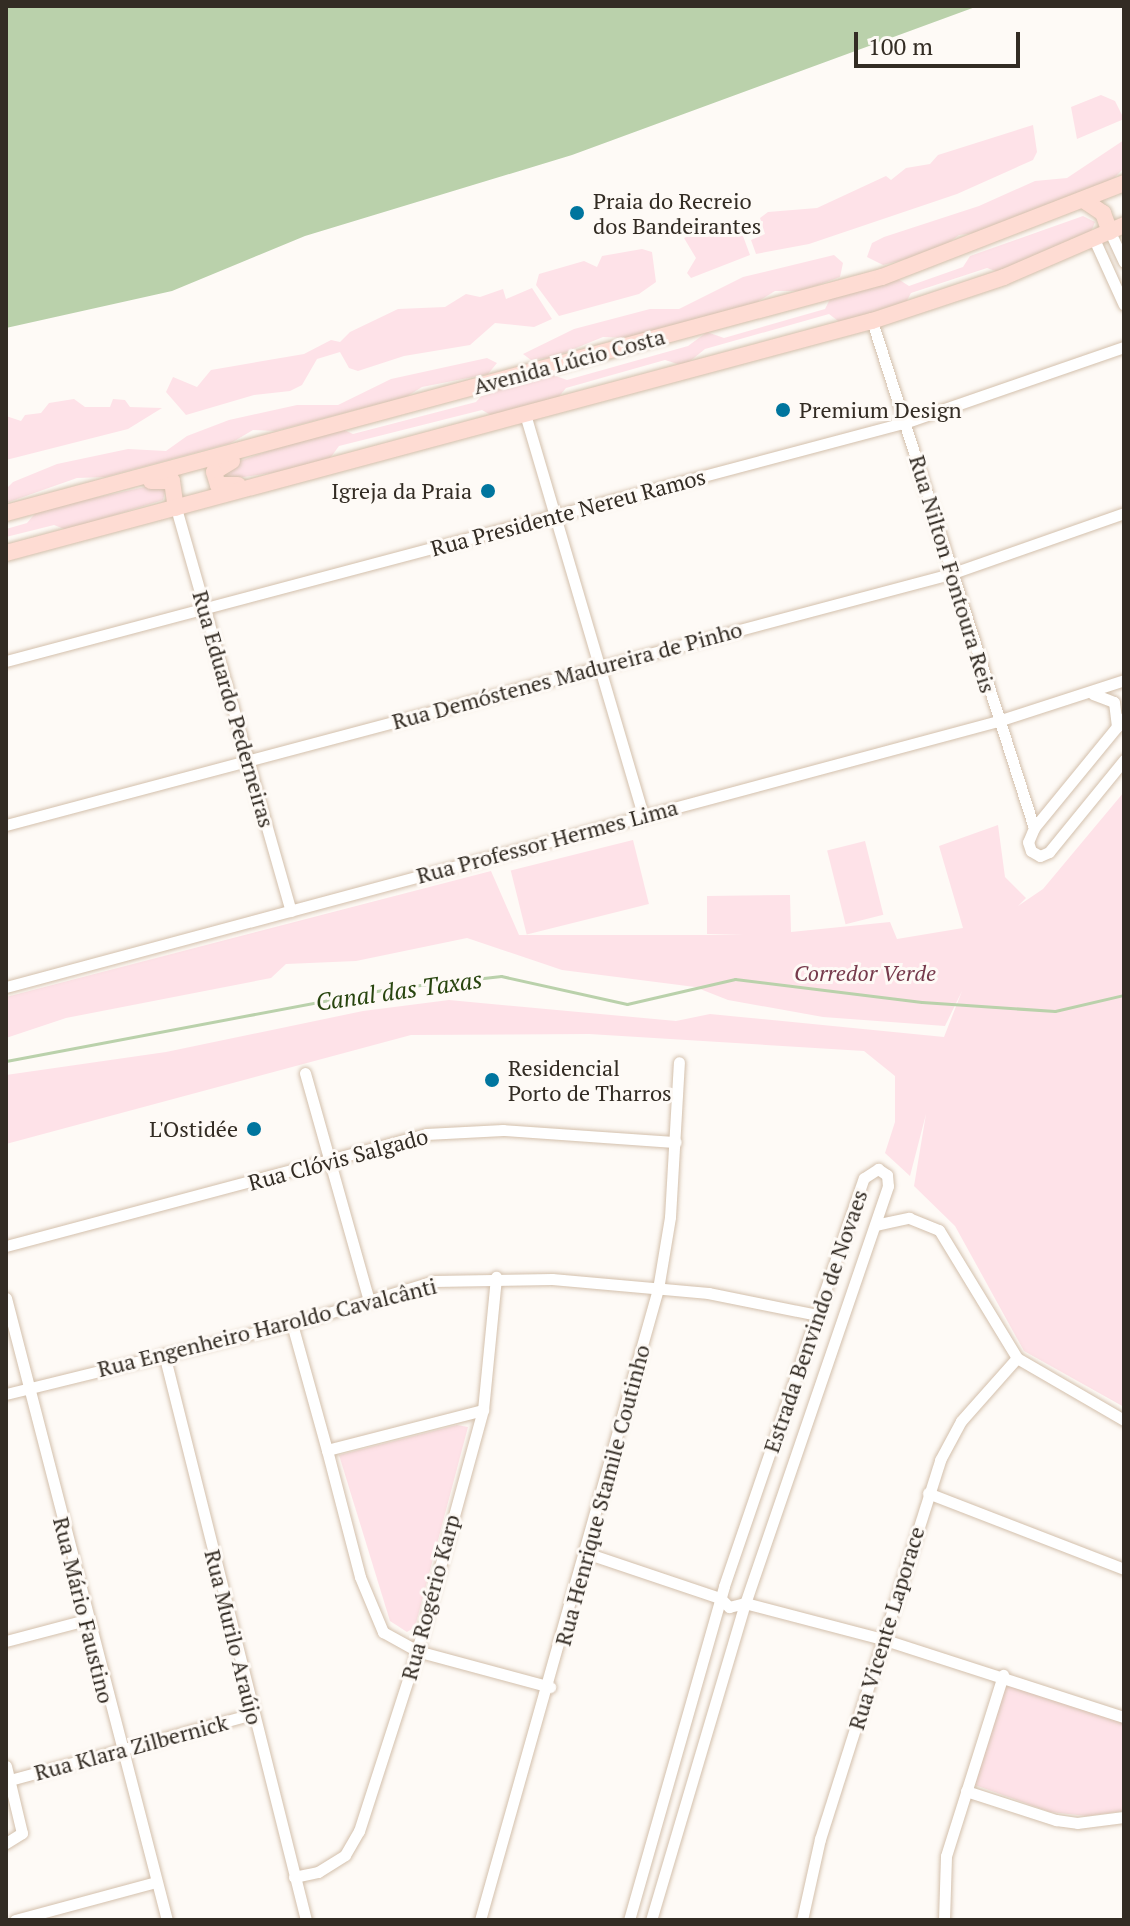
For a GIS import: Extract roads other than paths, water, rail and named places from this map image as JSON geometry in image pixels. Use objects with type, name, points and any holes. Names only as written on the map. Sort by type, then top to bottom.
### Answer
[{"type":"main road","name":"Avenida Lúcio Costa","points":[[6,513],[882,277],[1085,201],[1124,183]]},
{"type":"main road","points":[[1085,201],[1103,213],[1109,232]]},
{"type":"main road","name":"Avenida Lúcio Costa","points":[[6,553],[872,321],[1004,277],[1109,232]]},
{"type":"main road","points":[[257,446],[214,472],[218,485],[226,488],[267,483]]},
{"type":"main road","points":[[117,483],[172,481],[176,508]]},
{"type":"street","points":[[1109,232],[1124,262]]},
{"type":"street","points":[[1109,232],[1124,305]]},
{"type":"street","name":"Rua Nilton Fontoura Reis","points":[[872,321],[907,422],[950,574],[1034,828]]},
{"type":"street","name":"Rua Presidente Nereu Ramos","points":[[6,661],[907,422],[1124,347]]},
{"type":"street","points":[[525,414],[643,814]]},
{"type":"street","name":"Rua Eduardo Pederneiras","points":[[176,508],[291,911]]},
{"type":"street","name":"Rua Demóstenes Madureira de Pinho","points":[[6,825],[950,574],[1124,513]]},
{"type":"street","name":"Rua Professor Hermes Lima","points":[[6,987],[998,721],[1124,680]]},
{"type":"street","points":[[1088,693],[1114,702],[1120,722],[1034,828],[1028,847],[1045,855],[1124,760]]},
{"type":"street","name":"Rua Henrique Stamile Coutinho","points":[[480,1920],[550,1687],[658,1289],[676,1142],[679,1062]]},
{"type":"street","points":[[305,1073],[369,1300]]},
{"type":"street","name":"Rua Clóvis Salgado","points":[[6,1246],[330,1161],[400,1138],[474,1130],[676,1142]]},
{"type":"street","name":"Estrada Benvindo de Novaes","points":[[629,1920],[722,1592],[864,1178],[878,1169],[889,1180],[746,1600],[651,1920]]},
{"type":"street","points":[[875,1225],[909,1218],[939,1230],[1017,1358],[1124,1420]]},
{"type":"street","name":"Rua Engenheiro Haroldo Cavalcânti","points":[[6,1394],[292,1324],[434,1281],[496,1277],[658,1289],[817,1315]]},
{"type":"street","name":"Rua Rogério Karp","points":[[294,1877],[318,1872],[345,1855],[359,1831],[417,1651],[483,1410],[496,1277]]},
{"type":"street","name":"Rua Mário Faustino","points":[[6,1298],[86,1620],[167,1920]]},
{"type":"street","points":[[292,1324],[376,1621],[392,1639],[417,1651],[550,1687]]},
{"type":"street","name":"Rua Murilo Araújo","points":[[164,1354],[306,1920]]},
{"type":"street","name":"Rua Vicente Laporace","points":[[802,1920],[820,1839],[928,1493],[950,1438],[1017,1358]]},
{"type":"street","points":[[327,1450],[483,1410]]},
{"type":"street","points":[[928,1493],[1124,1569]]},
{"type":"street","points":[[586,1553],[722,1592],[736,1585],[746,1600]]},
{"type":"street","points":[[722,1592],[729,1607],[746,1600],[1003,1675],[1124,1717]]},
{"type":"street","points":[[6,1641],[86,1620]]},
{"type":"street","points":[[944,1920],[943,1867],[1003,1675]]},
{"type":"street","name":"Rua Klara Zilbernick","points":[[10,1780],[253,1714]]},
{"type":"street","points":[[6,1766],[22,1833],[6,1843]]},
{"type":"street","points":[[966,1791],[1056,1820],[1077,1823],[1124,1817]]},
{"type":"street","points":[[15,1920],[156,1882]]},
{"type":"waterway","name":"Canal das Taxas","points":[[6,1061],[394,988],[501,976],[627,1004],[735,979],[922,1002],[1055,1011],[1124,995]]},
{"type":"place","name":"Praia do Recreio dos Bandeirantes","points":[[577,213]]},
{"type":"place","name":"Premium Design","points":[[783,410]]},
{"type":"place","name":"Igreja da Praia","points":[[488,491]]},
{"type":"place","name":"Residencial Porto de Tharros","points":[[492,1080]]},
{"type":"place","name":"L'Ostidée","points":[[254,1129]]},
{"type":"park label","name":"Corredor Verde","points":[[865,973]]}]
